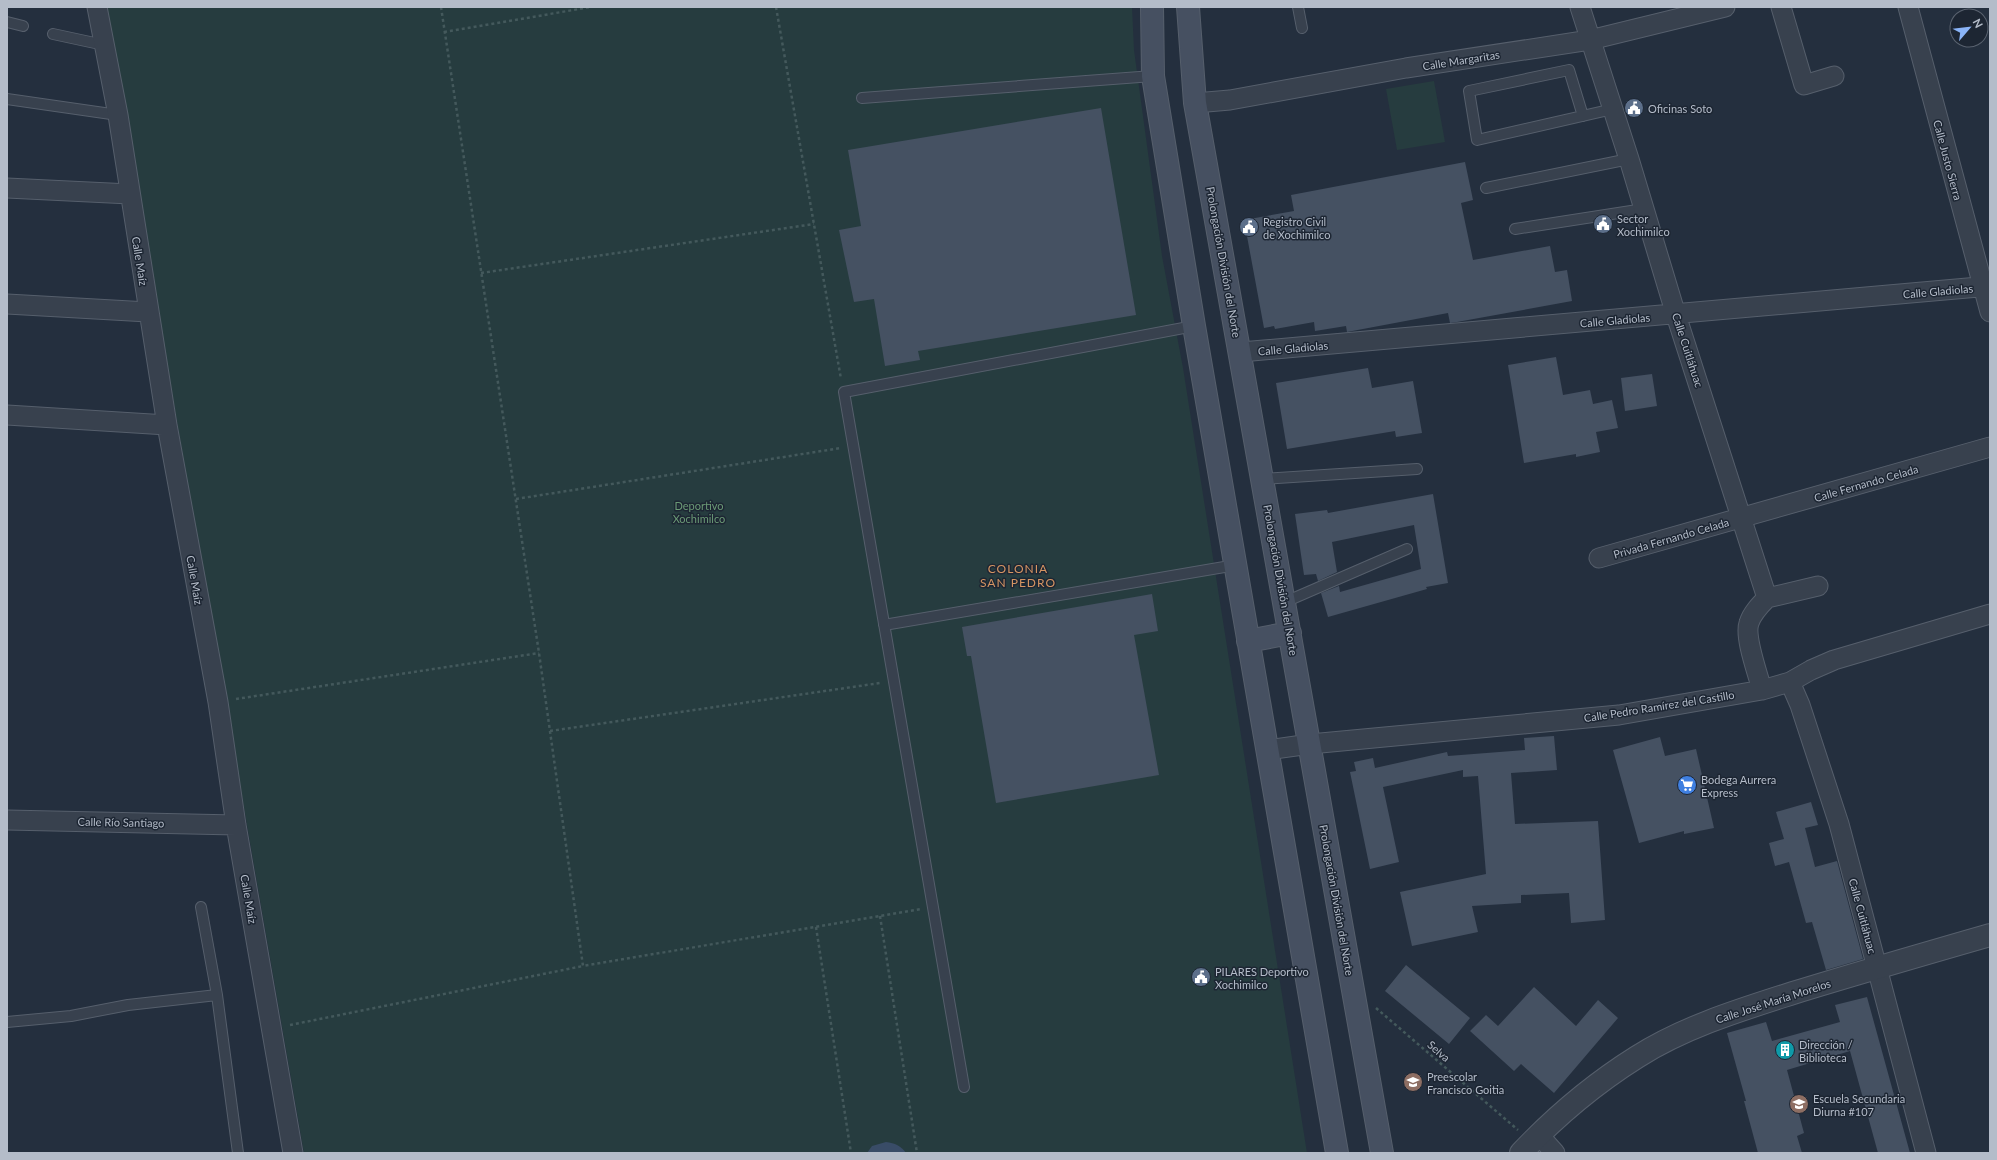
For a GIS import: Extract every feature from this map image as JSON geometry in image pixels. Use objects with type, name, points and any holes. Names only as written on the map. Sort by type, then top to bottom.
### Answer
[{"type":"main road","points":[[1152,7],[1153,76],[1194,326],[1337,1153]]},
{"type":"main road","name":"Prolongación División del Norte","points":[[1188,7],[1195,103],[1382,1153]]},
{"type":"main road","points":[[1248,642],[1290,633]]},
{"type":"street","name":"Calle Maíz","points":[[97,7],[118,116],[167,425],[218,702],[236,825],[293,1153]]},
{"type":"street","name":"Calle Cuitláhuac","points":[[1580,7],[1630,159],[1676,315],[1767,598]]},
{"type":"street","name":"Calle Margaritas","points":[[1195,103],[1230,100],[1406,68],[1590,40],[1725,7]]},
{"type":"street","points":[[1781,7],[1804,85],[1834,76]]},
{"type":"street","name":"Calle Justo Sierra","points":[[1908,7],[1986,287],[1990,312]]},
{"type":"street","points":[[7,188],[130,194]]},
{"type":"street","name":"Calle Gladiolas","points":[[1240,352],[1986,287]]},
{"type":"street","points":[[7,304],[148,312]]},
{"type":"street","points":[[7,415],[167,425]]},
{"type":"street","name":"Calle Fernando Celada","points":[[1742,518],[1990,447]]},
{"type":"street","name":"Privada Fernando Celada","points":[[1599,558],[1742,518]]},
{"type":"street","points":[[1762,690],[1749,644],[1748,624],[1756,609],[1767,598],[1818,586]]},
{"type":"street","name":"Calle Pedro Ramírez del Castillo","points":[[1267,750],[1310,744],[1619,715],[1762,690],[1790,682],[1834,660],[1990,614]]},
{"type":"street","name":"Calle Cuitláhuac","points":[[1790,682],[1800,706],[1839,824],[1926,1153]]},
{"type":"street","name":"Calle Río Santiago","points":[[7,820],[236,825]]},
{"type":"street","name":"Calle José María Morelos","points":[[1530,1143],[1570,1105],[1638,1056],[1727,1014],[1876,967],[1990,935]]},
{"type":"street","points":[[1530,1143],[1555,1153]]},
{"type":"lane","points":[[1298,7],[1302,28]]},
{"type":"lane","points":[[7,22],[23,26]]},
{"type":"lane","points":[[53,34],[104,45]]},
{"type":"lane","points":[[1583,116],[1569,70],[1469,91],[1478,140],[1583,116],[1613,109]]},
{"type":"lane","points":[[862,98],[1153,76]]},
{"type":"lane","points":[[7,99],[118,116]]},
{"type":"lane","points":[[1486,188],[1630,159]]},
{"type":"lane","points":[[1515,229],[1644,209]]},
{"type":"lane","points":[[964,1086],[844,392],[1194,326]]},
{"type":"lane","points":[[1263,479],[1417,469]]},
{"type":"lane","points":[[1284,602],[1407,549]]},
{"type":"lane","points":[[884,625],[1236,565]]},
{"type":"lane","points":[[201,907],[217,995],[238,1153]]},
{"type":"lane","points":[[7,1022],[71,1016],[128,1005],[217,995]]},
{"type":"path","points":[[441,7],[539,653],[583,966]]},
{"type":"path","points":[[444,32],[591,7]]},
{"type":"path","points":[[776,7],[844,392]]},
{"type":"path","points":[[481,273],[814,224]]},
{"type":"path","points":[[516,499],[853,446]]},
{"type":"path","points":[[218,702],[539,653]]},
{"type":"path","points":[[550,731],[894,681]]},
{"type":"path","points":[[272,1028],[583,966],[934,907]]},
{"type":"path","points":[[880,916],[917,1153]]},
{"type":"path","points":[[816,927],[851,1153]]},
{"type":"path","name":"Selva","points":[[1353,988],[1530,1143]]},
{"type":"green space","name":"Deportivo Xochimilco","points":[[105,7],[1132,7],[1134,50],[1162,256],[1183,368],[1307,1153],[304,1153]]},
{"type":"green space","points":[[1434,81],[1445,142],[1397,150],[1386,89]]},
{"type":"water","points":[[886,1142],[898,1145],[906,1153],[867,1153],[872,1146]]},
{"type":"building","points":[[1101,108],[1136,315],[918,351],[920,360],[885,366],[874,299],[854,302],[839,230],[861,226],[848,150]]},
{"type":"building","points":[[1465,162],[1473,200],[1461,203],[1473,260],[1550,246],[1555,272],[1567,270],[1572,301],[1450,323],[1448,313],[1347,332],[1346,326],[1315,331],[1314,322],[1275,329],[1274,326],[1264,328],[1244,220],[1294,211],[1291,195]]},
{"type":"building","points":[[1556,357],[1563,395],[1590,390],[1593,404],[1612,400],[1618,428],[1596,432],[1600,452],[1576,457],[1576,454],[1524,463],[1508,365]]},
{"type":"building","points":[[1368,368],[1372,388],[1413,381],[1422,433],[1396,437],[1395,431],[1287,449],[1276,383]]},
{"type":"building","points":[[1652,374],[1657,406],[1625,411],[1621,378]]},
{"type":"building","points":[[1433,494],[1448,583],[1426,587],[1427,589],[1328,617],[1321,593],[1339,586],[1340,592],[1421,569],[1414,525],[1332,542],[1337,572],[1318,581],[1316,574],[1304,575],[1295,514],[1327,510],[1328,513]]},
{"type":"building","points":[[1152,594],[1158,631],[1134,635],[1159,775],[996,803],[971,656],[967,656],[962,627]]},
{"type":"building","points":[[1554,736],[1557,770],[1511,773],[1515,824],[1598,821],[1605,920],[1571,923],[1569,893],[1521,895],[1521,903],[1472,906],[1478,932],[1412,946],[1400,892],[1486,874],[1478,776],[1463,777],[1463,770],[1383,787],[1399,862],[1370,869],[1350,772],[1356,771],[1354,762],[1373,758],[1375,768],[1447,752],[1448,756],[1525,750],[1524,738]]},
{"type":"building","points":[[1660,737],[1665,756],[1696,749],[1714,828],[1684,834],[1684,831],[1639,843],[1613,750]]},
{"type":"building","points":[[1811,802],[1818,825],[1805,828],[1815,867],[1837,861],[1863,959],[1826,970],[1812,922],[1806,923],[1789,862],[1775,866],[1769,843],[1784,839],[1776,812]]},
{"type":"building","points":[[1406,965],[1470,1018],[1449,1044],[1385,991]]},
{"type":"building","points":[[1534,987],[1576,1026],[1598,1000],[1618,1018],[1554,1093],[1521,1064],[1514,1071],[1470,1031],[1486,1015],[1498,1026]]},
{"type":"building","points":[[1867,997],[1910,1153],[1878,1153],[1850,1051],[1787,1070],[1804,1133],[1797,1136],[1802,1153],[1758,1153],[1744,1101],[1746,1101],[1727,1033],[1766,1022],[1772,1041],[1840,1022],[1835,1005]]},
{"type":"place","name":"Oficinas Soto","points":[[1634,108]]},
{"type":"place","name":"Sector Xochimilco","points":[[1603,224]]},
{"type":"place","name":"Registro Civil de Xochimilco","points":[[1249,227]]},
{"type":"place","name":"Bodega Aurrera Express","points":[[1687,785]]},
{"type":"place","name":"PILARES Deportivo Xochimilco","points":[[1201,977]]},
{"type":"place","name":"Dirección / Biblioteca","points":[[1785,1050]]},
{"type":"place","name":"Preescolar Francisco Goitia","points":[[1413,1082]]},
{"type":"place","name":"Escuela Secundaria Diurna #107","points":[[1799,1104]]},
{"type":"district","name":"COLONIA SAN PEDRO","points":[[1018,575]]}]
